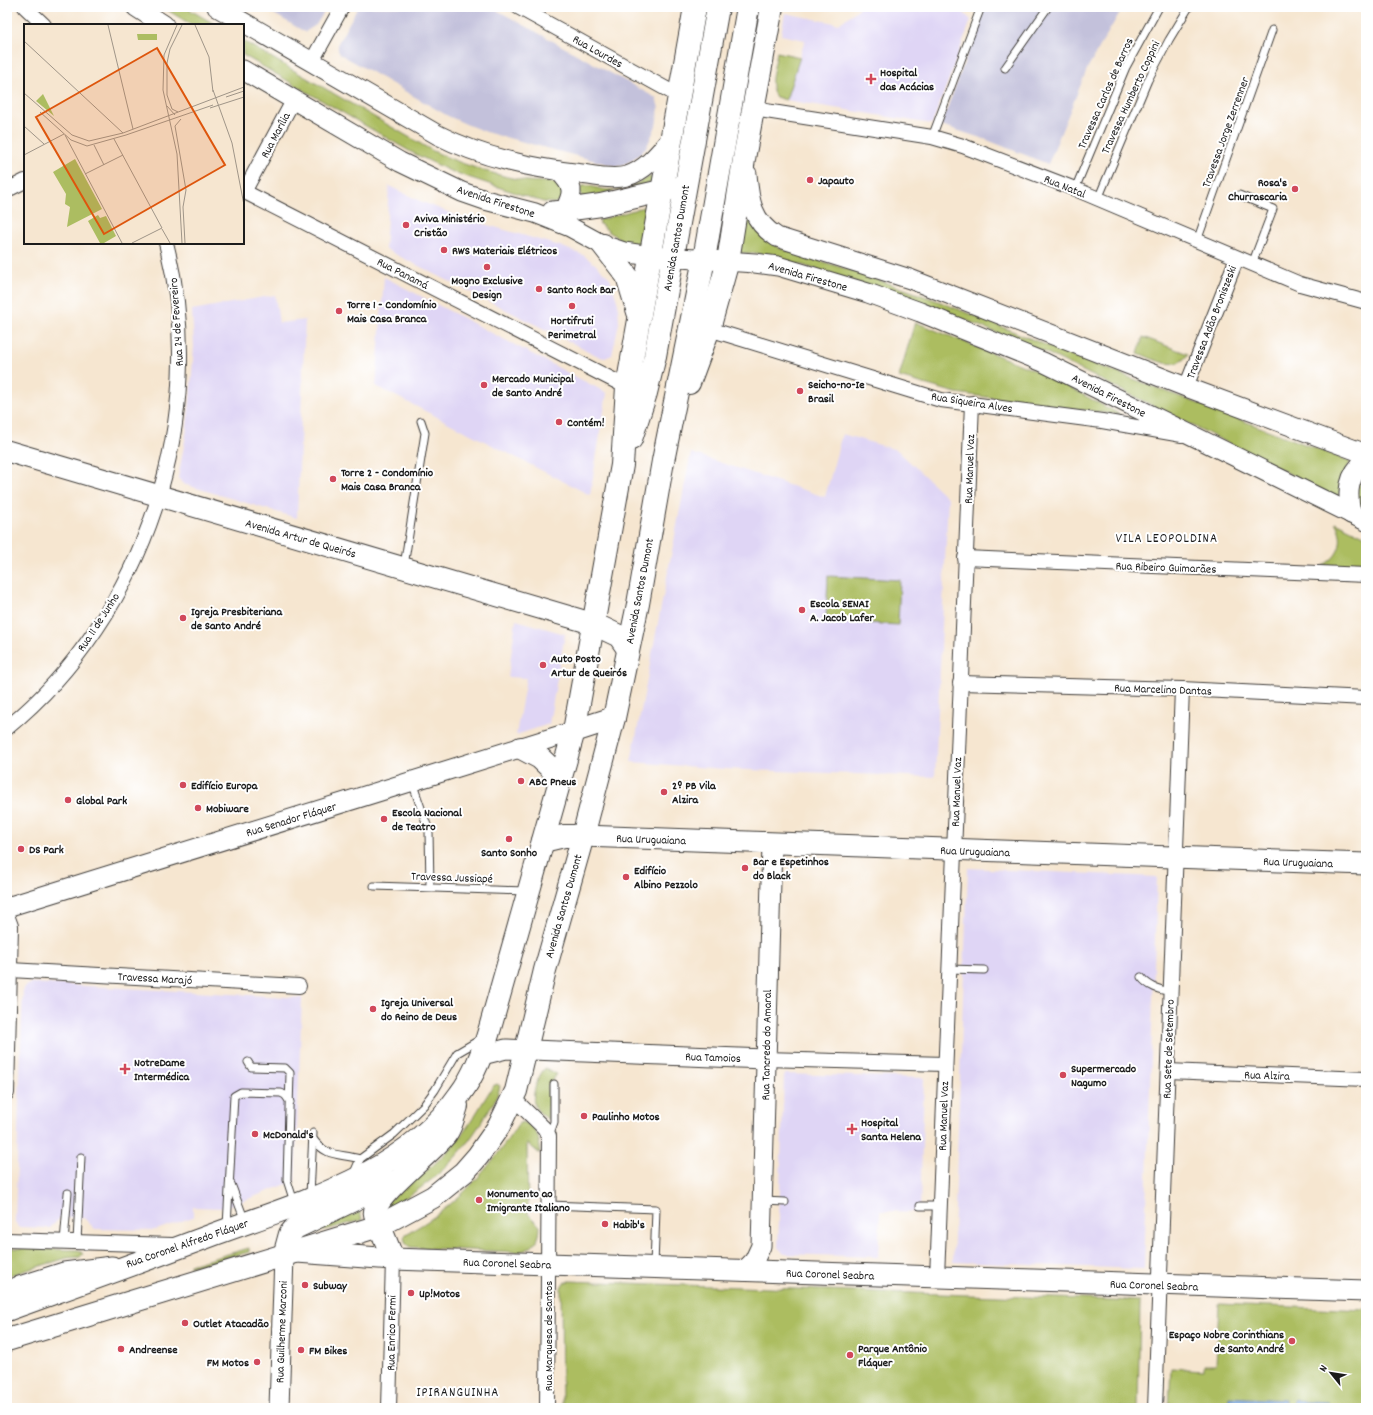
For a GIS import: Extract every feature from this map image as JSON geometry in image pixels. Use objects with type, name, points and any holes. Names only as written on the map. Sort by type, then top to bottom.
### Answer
[{"type":"highway","name":"Avenida Santos Dumont","points":[[303,1202],[350,1183],[402,1152],[433,1125],[460,1095],[485,1045],[574,731],[622,465],[627,387],[639,315],[695,7]]},
{"type":"highway","name":"Avenida Santos Dumont","points":[[622,465],[646,393],[718,7]]},
{"type":"highway","name":"Avenida Santos Dumont","points":[[289,1254],[379,1226],[433,1197],[464,1172],[478,1156],[499,1126],[514,1098],[527,1050],[545,970],[583,836],[614,718],[638,604],[670,428],[704,259],[748,7]]},
{"type":"highway","name":"Avenida Santos Dumont","points":[[670,428],[709,329],[728,261],[745,153],[772,7]]},
{"type":"highway","points":[[565,210],[601,205],[685,185],[708,172],[721,160]]},
{"type":"highway","points":[[603,245],[627,276],[639,315]]},
{"type":"highway","points":[[594,624],[619,636],[628,649]]},
{"type":"highway","points":[[574,731],[614,718]]},
{"type":"highway","points":[[521,748],[540,758],[561,778]]},
{"type":"highway","points":[[543,841],[564,836],[583,836]]},
{"type":"highway","points":[[393,1259],[379,1226],[374,1211],[375,1206],[446,1134],[450,1127],[460,1095]]},
{"type":"highway","points":[[7,1340],[289,1254],[290,1234],[295,1228],[337,1209],[404,1175]]},
{"type":"highway","name":"Rua Coronel Alfredo Fláquer","points":[[131,1265],[303,1202]]},
{"type":"highway","points":[[7,1310],[131,1265]]},
{"type":"main road","points":[[136,7],[162,24]]},
{"type":"main road","points":[[217,7],[438,135],[461,146],[501,159],[559,171],[605,177],[626,176],[641,169],[659,153],[671,139]]},
{"type":"main road","name":"Avenida Firestone","points":[[244,71],[400,162],[440,182],[485,200],[535,213],[570,227],[603,245],[624,252],[650,256],[755,263],[785,268],[920,312],[1049,365],[1194,438],[1359,518]]},
{"type":"main road","points":[[745,153],[751,206],[762,226],[777,237],[910,279],[1186,387],[1366,454]]},
{"type":"main road","points":[[535,213],[565,210],[571,198],[571,186],[559,171]]},
{"type":"main road","name":"Avenida Artur de Queirós","points":[[7,452],[594,624]]},
{"type":"main road","points":[[1359,518],[1348,486],[1357,468],[1366,460]]},
{"type":"main road","name":"Rua Senador Fláquer","points":[[7,907],[574,731]]},
{"type":"main road","name":"Rua Uruguaiana","points":[[583,836],[1176,859],[1366,864]]},
{"type":"main road","name":"Rua Tancredo do Amaral","points":[[744,1271],[754,1261],[761,1246],[772,844]]},
{"type":"main road","name":"Rua Tamoios","points":[[485,1045],[506,1049],[765,1059]]},
{"type":"main road","points":[[761,1246],[769,1261],[787,1272]]},
{"type":"main road","name":"Rua Coronel Seabra","points":[[289,1254],[654,1268],[1366,1291]]},
{"type":"main road","name":"Rua Guilherme Marconi","points":[[279,1408],[289,1254]]},
{"type":"main road","name":"Rua Coronel Alfredo Fláquer","points":[[7,1291],[64,1273],[131,1265]]},
{"type":"street","points":[[26,7],[43,24]]},
{"type":"street","points":[[312,61],[342,7]]},
{"type":"street","name":"Rua Lourdes","points":[[518,7],[679,96]]},
{"type":"street","name":"Rua Marília","points":[[244,192],[294,99]]},
{"type":"street","name":"Rua Natal","points":[[753,109],[932,137],[975,150],[1098,199],[1252,264],[1322,291],[1366,302]]},
{"type":"street","points":[[7,190],[24,182]]},
{"type":"street","name":"Rua Panamá","points":[[244,192],[627,387]]},
{"type":"street","name":"Rua 24 de Fevereiro","points":[[159,496],[174,430],[179,373],[176,296],[166,244]]},
{"type":"street","name":"Travessa Adão Broniszeski","points":[[1186,387],[1237,258]]},
{"type":"street","name":"Rua Siqueira Alves","points":[[709,329],[941,400],[1102,421],[1194,438]]},
{"type":"street","name":"Rua Manuel Vaz","points":[[937,1277],[972,403]]},
{"type":"street","name":"Rua 11 de Junho","points":[[7,728],[34,704],[58,678],[85,645],[105,615],[132,566],[159,496]]},
{"type":"street","name":"Rua Ribeiro Guimarães","points":[[965,558],[1366,575]]},
{"type":"street","name":"Rua Marcelino Dantas","points":[[960,683],[1182,689],[1366,698]]},
{"type":"street","name":"Rua Sete de Setembro","points":[[1155,1408],[1182,689]]},
{"type":"street","points":[[7,915],[11,926],[7,1093]]},
{"type":"street","name":"Travessa Marajó","points":[[10,970],[299,986]]},
{"type":"street","name":"Rua Tamoios","points":[[765,1059],[945,1064]]},
{"type":"street","name":"Rua Alzira","points":[[1168,1071],[1366,1078]]},
{"type":"street","points":[[514,1098],[544,1128],[549,1136]]},
{"type":"street","name":"Rua Marquesa de Santos","points":[[547,1408],[549,1136]]},
{"type":"street","points":[[7,1240],[184,1246]]},
{"type":"street","name":"Rua Enrico Fermi","points":[[389,1408],[393,1259]]},
{"type":"lane","points":[[932,137],[981,7]]},
{"type":"lane","points":[[1005,68],[1048,7]]},
{"type":"lane","name":"Travessa Carlos de Barros","points":[[1075,190],[1126,67],[1159,7]]},
{"type":"lane","name":"Travessa Humberto Coppini","points":[[1098,199],[1148,80],[1168,40],[1189,7]]},
{"type":"lane","name":"Travessa Jorge Zerrenner","points":[[1197,241],[1272,30]]},
{"type":"lane","points":[[1239,195],[1273,208],[1252,264]]},
{"type":"lane","points":[[404,568],[425,433],[421,421]]},
{"type":"lane","points":[[412,782],[429,830],[430,887]]},
{"type":"lane","name":"Travessa Jussiapé","points":[[374,886],[529,891]]},
{"type":"lane","points":[[949,969],[984,970]]},
{"type":"lane","points":[[1141,977],[1145,982],[1162,991],[1171,991]]},
{"type":"lane","points":[[350,1183],[360,1159],[394,1134],[415,1115],[435,1090],[457,1053],[485,1045]]},
{"type":"lane","points":[[248,1062],[251,1067],[288,1070],[290,1076],[290,1102],[287,1180],[303,1202]]},
{"type":"lane","points":[[549,1136],[554,1122],[554,1084]]},
{"type":"lane","points":[[236,1226],[230,1180],[234,1096],[241,1092],[281,1093],[285,1095],[290,1102]]},
{"type":"lane","points":[[303,1202],[313,1136],[319,1147],[327,1153],[360,1159]]},
{"type":"lane","points":[[71,1242],[81,1157]]},
{"type":"lane","points":[[230,1180],[236,1226]]},
{"type":"lane","points":[[68,1193],[71,1242]]},
{"type":"lane","points":[[762,1201],[785,1202]]},
{"type":"lane","points":[[549,1205],[656,1209],[654,1268]]},
{"type":"lane","points":[[920,1206],[940,1206]]},
{"type":"shaded area","points":[[262,7],[327,7],[316,25],[305,32]]},
{"type":"shaded area","points":[[358,7],[491,7],[656,98],[659,108],[656,126],[647,146],[640,154],[622,166],[615,166],[489,133],[468,125],[448,116],[340,54],[338,50],[338,43]]},
{"type":"shaded area","name":"Hospital das Acácias","points":[[861,7],[958,7],[971,20],[932,124],[786,100],[805,40],[781,35],[785,13],[839,24]]},
{"type":"shaded area","points":[[985,7],[1123,7],[1088,67],[1048,164],[987,140],[941,125]]},
{"type":"shaded area","points":[[389,186],[420,201],[460,217],[560,246],[583,255],[595,264],[610,278],[618,304],[619,323],[612,355],[605,358],[600,357],[385,249]]},
{"type":"shaded area","name":"Mercado Municipal de Santo André","points":[[384,277],[607,393],[590,495],[376,386]]},
{"type":"shaded area","points":[[275,295],[279,323],[305,320],[297,518],[183,484],[178,478],[186,435],[190,401],[194,346],[192,310]]},
{"type":"shaded area","name":"Escola SENAI A. Jacob Lafer","points":[[842,434],[897,450],[948,498],[935,777],[725,769],[631,762],[691,453],[825,497]]},
{"type":"shaded area","points":[[516,620],[565,634],[549,724],[516,735],[526,678],[508,677]]},
{"type":"shaded area","points":[[968,868],[1157,877],[1144,1269],[953,1262]]},
{"type":"shaded area","name":"NotreDame Intermédica","points":[[32,983],[302,998],[295,1181],[224,1208],[193,1207],[193,1217],[156,1230],[95,1229],[84,1218],[61,1217],[50,1228],[19,1227],[15,1222],[23,988]]},
{"type":"shaded area","name":"Hospital Santa Helena","points":[[784,1074],[924,1078],[920,1212],[880,1211],[878,1257],[784,1254],[778,1248]]},
{"type":"green space","points":[[162,7],[185,7],[214,24],[190,24]]},
{"type":"green space","points":[[244,42],[433,151],[487,172],[526,181],[561,184],[563,200],[554,203],[543,202],[450,171],[411,152],[244,56]]},
{"type":"green space","points":[[777,52],[800,57],[786,100],[776,97],[772,87],[772,75]]},
{"type":"green space","points":[[649,177],[653,177],[653,182],[582,198],[580,190],[582,186],[591,186],[607,190],[620,189],[632,186]]},
{"type":"green space","points":[[647,206],[643,245],[636,245],[619,238],[599,223],[600,220]]},
{"type":"green space","points":[[745,215],[772,244],[779,248],[850,270],[938,301],[1073,356],[1349,461],[1350,463],[1341,480],[1339,497],[1334,496],[1047,353],[925,304],[805,266],[756,253],[738,253]]},
{"type":"green space","points":[[915,322],[1046,375],[1121,415],[956,393],[899,377]]},
{"type":"green space","points":[[1143,337],[1188,354],[1183,360],[1177,363],[1171,364],[1158,361],[1138,353]]},
{"type":"green space","points":[[1366,471],[1366,510],[1359,505],[1355,492]]},
{"type":"green space","points":[[1335,522],[1366,537],[1366,570],[1323,565],[1334,557],[1340,546],[1340,534]]},
{"type":"green space","points":[[828,576],[900,580],[898,625],[826,620]]},
{"type":"green space","points":[[545,1068],[557,1074],[548,1086],[548,1120],[536,1108],[533,1099],[535,1087]]},
{"type":"green space","points":[[497,1084],[500,1086],[494,1102],[476,1131],[455,1157],[444,1169],[418,1190],[388,1207],[387,1202],[430,1168],[446,1153],[469,1124],[493,1086]]},
{"type":"green space","points":[[522,1122],[535,1130],[539,1139],[540,1154],[527,1143],[528,1214],[540,1226],[539,1236],[534,1244],[523,1251],[517,1252],[423,1248],[410,1247],[406,1244],[404,1238],[406,1234],[424,1224],[440,1212],[470,1186],[495,1157],[518,1124]]},
{"type":"green space","points":[[360,1212],[362,1220],[303,1236],[303,1234]]},
{"type":"green space","points":[[7,1248],[79,1250],[83,1254],[80,1257],[67,1258],[7,1276]]},
{"type":"green space","points":[[249,1248],[249,1252],[190,1267],[190,1265]]},
{"type":"green space","name":"Parque Antônio Fláquer","points":[[565,1282],[1140,1301],[1138,1408],[562,1408],[561,1288]]},
{"type":"green space","name":"Espaço Nobre Corinthians de Santo André","points":[[1219,1304],[1366,1310],[1366,1408],[1169,1408],[1171,1368],[1204,1370],[1204,1365],[1216,1365]]},
{"type":"water","points":[[1229,1397],[1285,1400],[1285,1408],[1228,1408]]},
{"type":"water","points":[[1294,1400],[1328,1402],[1328,1408],[1294,1408]]},
{"type":"place","name":"Hospital das Acácias","points":[[871,79]]},
{"type":"place","name":"Japauto","points":[[810,180]]},
{"type":"place","name":"Rosa's Churrascaria","points":[[1295,189]]},
{"type":"place","name":"Aviva Ministério Cristão","points":[[406,225]]},
{"type":"place","name":"RWS Materiais Elétricos","points":[[444,250]]},
{"type":"place","name":"Mogno Exclusive Design","points":[[487,267]]},
{"type":"place","name":"Santo Rock Bar","points":[[539,289]]},
{"type":"place","name":"Hortifruti Perimetral","points":[[572,306]]},
{"type":"place","name":"Torre 1 - Condomínio Mais Casa Branca","points":[[339,311]]},
{"type":"place","name":"Mercado Municipal de Santo André","points":[[484,385]]},
{"type":"place","name":"Seicho-no-Ie Brasil","points":[[800,391]]},
{"type":"place","name":"Contém!","points":[[559,422]]},
{"type":"place","name":"Torre 2 - Condomínio Mais Casa Branca","points":[[333,479]]},
{"type":"place","name":"Escola SENAI A. Jacob Lafer","points":[[802,610]]},
{"type":"place","name":"Igreja Presbiteriana de Santo André","points":[[183,618]]},
{"type":"place","name":"Auto Posto Artur de Queirós","points":[[543,665]]},
{"type":"place","name":"ABC Pneus","points":[[521,781]]},
{"type":"place","name":"Edifício Europa","points":[[183,785]]},
{"type":"place","name":"2º PB Vila Alzira","points":[[664,792]]},
{"type":"place","name":"Global Park","points":[[68,800]]},
{"type":"place","name":"Mobiware","points":[[198,808]]},
{"type":"place","name":"Escola Nacional de Teatro","points":[[384,819]]},
{"type":"place","name":"Santo Sonho","points":[[509,839]]},
{"type":"place","name":"DS Park","points":[[21,849]]},
{"type":"place","name":"Bar e Espetinhos do Black","points":[[745,868]]},
{"type":"place","name":"Edifício Albino Pezzolo","points":[[626,877]]},
{"type":"place","name":"Igreja Universal do Reino de Deus","points":[[373,1009]]},
{"type":"place","name":"NotreDame Intermédica","points":[[125,1069]]},
{"type":"place","name":"Supermercado Nagumo","points":[[1063,1075]]},
{"type":"place","name":"Paulinho Motos","points":[[584,1116]]},
{"type":"place","name":"Hospital Santa Helena","points":[[852,1129]]},
{"type":"place","name":"McDonald's","points":[[255,1134]]},
{"type":"place","name":"Monumento ao Imigrante Italiano","points":[[479,1200]]},
{"type":"place","name":"Habib's","points":[[605,1224]]},
{"type":"place","name":"Subway","points":[[305,1285]]},
{"type":"place","name":"Up!Motos","points":[[411,1293]]},
{"type":"place","name":"Outlet Atacadão","points":[[185,1323]]},
{"type":"place","name":"Espaço Nobre Corinthians de Santo André","points":[[1292,1341]]},
{"type":"place","name":"Andreense","points":[[121,1349]]},
{"type":"place","name":"FM Bikes","points":[[301,1350]]},
{"type":"place","name":"Parque Antônio Fláquer","points":[[850,1355]]},
{"type":"place","name":"FM Motos","points":[[257,1362]]},
{"type":"district","name":"VILA LEOPOLDINA","points":[[1167,537]]},
{"type":"district","name":"IPIRANGUINHA","points":[[458,1391]]}]
